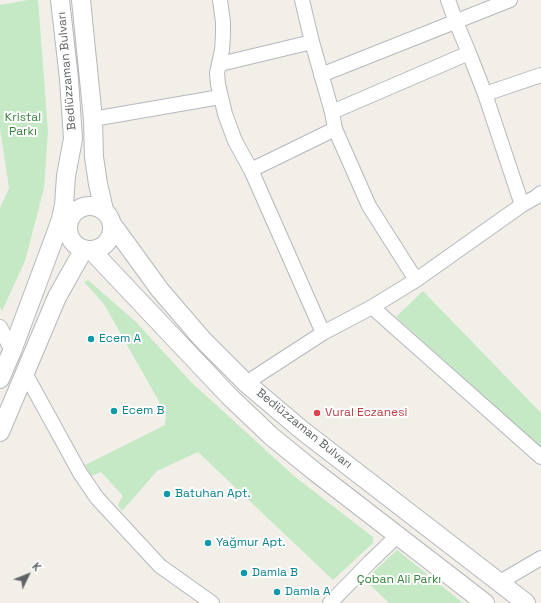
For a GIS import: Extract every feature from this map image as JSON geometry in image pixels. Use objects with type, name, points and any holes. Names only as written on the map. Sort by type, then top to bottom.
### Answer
[{"type":"street","name":"Bediüzzaman Bulvarı","points":[[0,379],[55,236],[64,205],[66,176],[73,139],[70,79],[60,0]]},
{"type":"street","name":"Bediüzzaman Bulvarı","points":[[81,0],[93,119],[94,157],[98,184],[108,217],[160,290],[203,340],[246,383],[303,431],[526,603]]},
{"type":"street","points":[[220,0],[223,36],[218,78],[220,97],[225,114],[235,141],[250,170],[323,333]]},
{"type":"street","points":[[302,0],[312,42],[332,112],[335,129],[369,206],[416,280]]},
{"type":"street","points":[[448,0],[485,94],[522,205]]},
{"type":"street","points":[[321,75],[510,0]]},
{"type":"street","points":[[220,64],[312,42]]},
{"type":"street","points":[[332,112],[470,53]]},
{"type":"street","points":[[485,94],[541,75]]},
{"type":"street","points":[[93,119],[220,97]]},
{"type":"street","points":[[250,170],[335,129]]},
{"type":"street","points":[[246,383],[323,333],[372,307],[416,280],[522,205],[539,198]]},
{"type":"street","points":[[64,205],[70,237],[78,246],[87,249],[96,249],[101,247],[109,240],[112,230],[108,217],[99,207],[92,205],[79,208],[74,212],[68,224]]},
{"type":"street","name":"Bediüzzaman Bulvarı","points":[[87,249],[271,436],[314,471],[486,603]]},
{"type":"street","points":[[0,432],[57,297],[87,249]]},
{"type":"street","points":[[372,307],[541,458]]},
{"type":"street","points":[[0,327],[12,351]]},
{"type":"street","points":[[25,373],[80,473],[97,498],[160,566],[212,603]]},
{"type":"street","points":[[330,603],[398,535]]},
{"type":"street","points":[[500,582],[541,558]]},
{"type":"green space","name":"Kristal Parkı","points":[[28,0],[38,0],[48,132],[44,188],[25,261],[2,311],[0,307],[0,208],[9,188],[0,128],[0,5]]},
{"type":"green space","points":[[88,280],[136,322],[191,382],[294,476],[373,537],[373,543],[333,580],[198,452],[157,471],[122,511],[118,505],[123,496],[101,472],[91,476],[85,465],[165,425],[166,414],[104,304],[84,282]]},
{"type":"green space","points":[[423,291],[541,413],[541,448],[396,317]]},
{"type":"green space","name":"Çoban Ali Parkı","points":[[397,550],[463,603],[389,603],[365,580]]},
{"type":"place","name":"Ecem A","points":[[91,339]]},
{"type":"place","name":"Ecem B","points":[[114,411]]},
{"type":"place","name":"Vural Eczanesi","points":[[317,413]]},
{"type":"place","name":"Batuhan Apt.","points":[[167,494]]},
{"type":"place","name":"Yağmur Apt.","points":[[208,543]]},
{"type":"place","name":"Damla B","points":[[244,573]]},
{"type":"place","name":"Damla A","points":[[277,592]]}]
